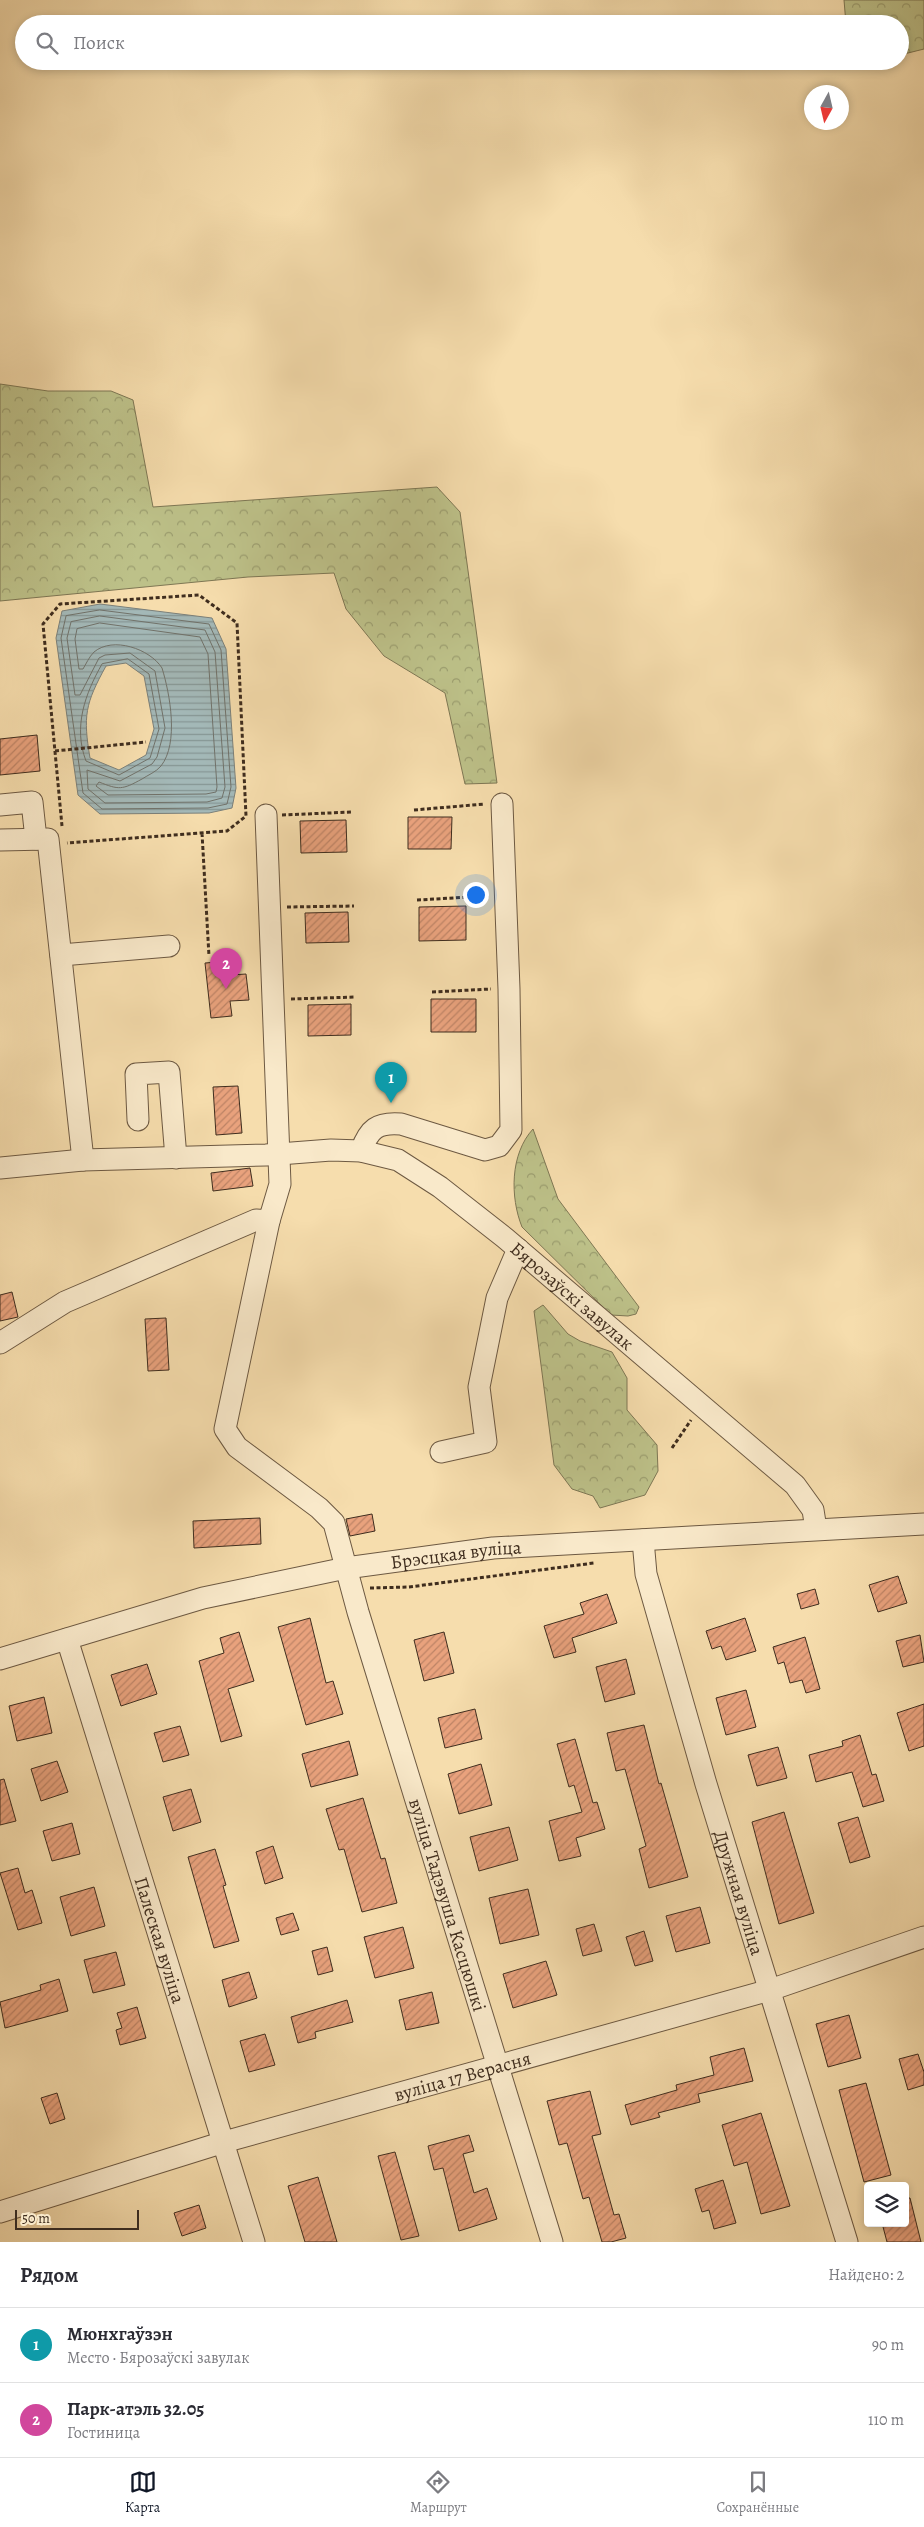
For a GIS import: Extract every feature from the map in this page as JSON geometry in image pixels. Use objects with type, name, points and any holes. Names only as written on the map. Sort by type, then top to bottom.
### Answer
[{"type":"street","points":[[0,805],[32,802],[50,842],[84,1160]]},
{"type":"street","points":[[361,1151],[366,1135],[375,1127],[389,1123],[401,1124],[485,1150],[500,1146],[511,1130],[509,989],[502,804]]},
{"type":"street","name":"вуліца Тадэвуша Касцюшкі","points":[[266,816],[280,1184],[269,1221],[224,1429],[237,1447],[320,1508],[334,1523],[352,1589],[552,2242]]},
{"type":"street","points":[[0,840],[50,842]]},
{"type":"street","points":[[62,955],[169,946]]},
{"type":"street","points":[[138,1120],[136,1074],[169,1072],[176,1158]]},
{"type":"street","name":"Бярозаўскі завулак","points":[[0,1168],[84,1160],[266,1155],[331,1150],[361,1151],[398,1160],[440,1187],[518,1249],[794,1485],[813,1510],[816,1529]]},
{"type":"street","points":[[0,1343],[65,1302],[256,1220],[269,1221]]},
{"type":"street","points":[[441,1452],[486,1442],[479,1386],[497,1298],[518,1249]]},
{"type":"street","name":"Брэсцкая вуліца","points":[[0,1659],[203,1598],[346,1568],[492,1548],[924,1524]]},
{"type":"street","name":"Дружная вуліца","points":[[643,1540],[646,1574],[706,1784],[847,2242]]},
{"type":"street","name":"Палеская вуліца","points":[[67,1639],[254,2242]]},
{"type":"street","name":"вуліца 17 Верасня","points":[[0,2212],[224,2142],[770,1990],[924,1937]]},
{"type":"path","points":[[199,595],[237,623],[246,816],[227,831],[202,833],[50,842],[55,751],[44,624],[60,604],[199,595]]},
{"type":"path","points":[[55,751],[146,742]]},
{"type":"path","points":[[414,810],[502,804]]},
{"type":"path","points":[[266,816],[352,812]]},
{"type":"path","points":[[202,833],[209,956]]},
{"type":"path","points":[[417,900],[506,895]]},
{"type":"path","points":[[270,907],[354,906]]},
{"type":"path","points":[[432,992],[509,989]]},
{"type":"path","points":[[274,1000],[355,997]]},
{"type":"path","points":[[672,1448],[700,1406]]},
{"type":"path","points":[[352,1589],[409,1587],[595,1562]]},
{"type":"green space","points":[[844,0],[924,0],[924,49],[909,53],[909,15],[845,15]]},
{"type":"green space","points":[[0,384],[48,391],[111,391],[133,400],[153,507],[437,487],[460,512],[497,783],[465,784],[445,693],[384,656],[346,609],[334,573],[248,577],[0,601]]},
{"type":"green space","points":[[533,1129],[558,1199],[639,1307],[636,1314],[628,1316],[611,1315],[522,1227],[515,1203],[514,1176],[520,1151],[525,1139]]},
{"type":"green space","points":[[543,1305],[568,1334],[580,1341],[612,1352],[627,1378],[627,1410],[657,1445],[658,1471],[645,1495],[600,1508],[593,1496],[572,1489],[554,1465],[534,1311]]},
{"type":"water","points":[[100,604],[212,618],[226,649],[236,788],[232,808],[209,813],[100,814],[78,795],[56,638],[62,611]],"holes":[[[126,663],[144,676],[154,729],[146,755],[119,770],[90,758],[86,720],[94,690],[106,666]]]},
{"type":"building","points":[[37,735],[40,771],[0,775],[0,739]]},
{"type":"building","points":[[408,817],[452,817],[451,849],[408,849]]},
{"type":"building","points":[[346,820],[347,852],[301,853],[300,821]]},
{"type":"building","points":[[466,906],[466,940],[419,941],[419,907]]},
{"type":"building","points":[[348,912],[349,942],[306,943],[305,913]]},
{"type":"building","points":[[230,961],[231,975],[246,974],[249,1000],[230,1001],[232,1016],[211,1018],[205,963]]},
{"type":"building","points":[[431,999],[476,999],[476,1032],[431,1032]]},
{"type":"building","points":[[351,1004],[351,1035],[308,1036],[308,1005]]},
{"type":"building","points":[[238,1086],[242,1133],[216,1135],[213,1087]]},
{"type":"building","points":[[250,1168],[253,1186],[213,1191],[211,1173]]},
{"type":"building","points":[[12,1292],[18,1317],[0,1321],[0,1295]]},
{"type":"building","points":[[166,1318],[169,1370],[148,1371],[145,1319]]},
{"type":"building","points":[[372,1514],[375,1531],[350,1536],[346,1519]]},
{"type":"building","points":[[260,1518],[261,1544],[194,1548],[193,1521]]},
{"type":"building","points":[[898,1576],[907,1603],[878,1612],[869,1585]]},
{"type":"building","points":[[815,1589],[819,1604],[801,1609],[797,1594]]},
{"type":"building","points":[[607,1594],[617,1623],[572,1638],[576,1652],[554,1658],[544,1626],[584,1614],[580,1603]]},
{"type":"building","points":[[310,1618],[326,1683],[333,1681],[343,1714],[306,1725],[278,1627]]},
{"type":"building","points":[[745,1618],[756,1651],[726,1660],[721,1646],[712,1649],[706,1631]]},
{"type":"building","points":[[239,1632],[254,1681],[228,1689],[242,1736],[221,1742],[199,1661],[224,1653],[220,1638]]},
{"type":"building","points":[[444,1632],[454,1673],[424,1681],[414,1640]]},
{"type":"building","points":[[920,1635],[924,1662],[903,1667],[896,1641]]},
{"type":"building","points":[[805,1637],[820,1689],[806,1693],[802,1680],[790,1683],[784,1662],[778,1664],[773,1647]]},
{"type":"building","points":[[626,1659],[635,1694],[605,1702],[596,1667]]},
{"type":"building","points":[[147,1664],[157,1694],[121,1706],[111,1675]]},
{"type":"building","points":[[746,1690],[756,1727],[726,1735],[716,1698]]},
{"type":"building","points":[[44,1697],[52,1733],[17,1741],[9,1706]]},
{"type":"building","points":[[924,1704],[924,1746],[909,1751],[897,1713]]},
{"type":"building","points":[[475,1709],[482,1739],[445,1748],[438,1718]]},
{"type":"building","points":[[644,1725],[659,1784],[661,1783],[688,1877],[649,1888],[639,1849],[646,1846],[625,1769],[616,1771],[607,1733]]},
{"type":"building","points":[[180,1726],[189,1755],[163,1762],[154,1733]]},
{"type":"building","points":[[860,1735],[872,1775],[876,1774],[884,1801],[863,1807],[852,1772],[816,1782],[809,1755],[843,1746],[842,1741]]},
{"type":"building","points":[[575,1739],[593,1803],[597,1802],[605,1829],[576,1838],[581,1856],[559,1861],[549,1821],[582,1812],[574,1785],[569,1787],[557,1744]]},
{"type":"building","points":[[349,1741],[358,1775],[311,1787],[302,1754]]},
{"type":"building","points":[[778,1747],[787,1778],[757,1786],[748,1755]]},
{"type":"building","points":[[57,1761],[68,1792],[41,1801],[31,1769]]},
{"type":"building","points":[[481,1764],[492,1805],[459,1814],[448,1774]]},
{"type":"building","points":[[4,1779],[16,1821],[0,1825],[0,1780]]},
{"type":"building","points":[[191,1789],[201,1822],[173,1831],[163,1797]]},
{"type":"building","points":[[363,1798],[381,1859],[385,1858],[397,1903],[362,1912],[344,1849],[339,1850],[326,1809]]},
{"type":"building","points":[[784,1812],[814,1913],[779,1924],[752,1822]]},
{"type":"building","points":[[858,1817],[870,1857],[850,1863],[838,1823]]},
{"type":"building","points":[[72,1823],[80,1854],[52,1861],[43,1831]]},
{"type":"building","points":[[509,1827],[518,1860],[479,1871],[470,1837]]},
{"type":"building","points":[[273,1846],[283,1878],[265,1884],[256,1852]]},
{"type":"building","points":[[215,1849],[226,1885],[223,1886],[239,1941],[214,1948],[188,1857]]},
{"type":"building","points":[[18,1868],[25,1893],[32,1890],[42,1923],[18,1930],[0,1873]]},
{"type":"building","points":[[94,1887],[105,1926],[71,1936],[60,1897]]},
{"type":"building","points":[[528,1889],[539,1935],[500,1944],[489,1898]]},
{"type":"building","points":[[700,1907],[710,1943],[676,1952],[666,1916]]},
{"type":"building","points":[[293,1913],[299,1930],[281,1935],[276,1918]]},
{"type":"building","points":[[594,1924],[602,1951],[583,1956],[576,1929]]},
{"type":"building","points":[[403,1927],[414,1968],[375,1978],[364,1937]]},
{"type":"building","points":[[644,1931],[653,1961],[635,1966],[626,1937]]},
{"type":"building","points":[[327,1947],[333,1971],[318,1975],[312,1951]]},
{"type":"building","points":[[116,1952],[125,1985],[93,1993],[84,1960]]},
{"type":"building","points":[[546,1961],[557,1995],[513,2008],[503,1974]]},
{"type":"building","points":[[249,1972],[257,1998],[229,2007],[222,1980]]},
{"type":"building","points":[[59,1979],[68,2011],[5,2028],[0,2002],[41,1990],[40,1985]]},
{"type":"building","points":[[432,1992],[439,2023],[406,2030],[399,2000]]},
{"type":"building","points":[[347,2000],[353,2022],[315,2032],[316,2038],[298,2043],[291,2017]]},
{"type":"building","points":[[137,2007],[146,2038],[120,2045],[116,2030],[122,2028],[117,2013]]},
{"type":"building","points":[[849,2015],[861,2058],[828,2067],[816,2024]]},
{"type":"building","points":[[265,2034],[275,2065],[249,2072],[240,2041]]},
{"type":"building","points":[[744,2048],[753,2081],[698,2094],[700,2102],[658,2113],[660,2117],[631,2125],[625,2105],[677,2090],[676,2085],[714,2075],[710,2057]]},
{"type":"building","points":[[918,2054],[924,2072],[924,2085],[908,2090],[899,2059]]},
{"type":"building","points":[[866,2083],[891,2175],[864,2182],[839,2090]]},
{"type":"building","points":[[590,2091],[601,2134],[592,2136],[614,2215],[619,2214],[626,2238],[611,2242],[602,2242],[589,2197],[583,2199],[567,2143],[559,2145],[547,2101]]},
{"type":"building","points":[[57,2093],[65,2119],[50,2124],[41,2098]]},
{"type":"building","points":[[761,2113],[790,2206],[761,2214],[747,2162],[734,2166],[722,2125]]},
{"type":"building","points":[[469,2135],[474,2151],[463,2154],[474,2193],[487,2188],[497,2219],[459,2231],[443,2168],[434,2170],[428,2146]]},
{"type":"building","points":[[395,2152],[419,2236],[401,2240],[378,2156]]},
{"type":"building","points":[[318,2177],[337,2242],[305,2242],[288,2186]]},
{"type":"building","points":[[723,2180],[736,2223],[714,2229],[709,2210],[702,2212],[695,2189]]},
{"type":"building","points":[[910,2198],[921,2242],[887,2242],[883,2227],[909,2227]]},
{"type":"building","points":[[199,2205],[206,2228],[182,2236],[174,2213]]},
{"type":"place","name":"Парк-атэль 32.05","points":[[226,989]]},
{"type":"place","name":"Мюнхгаўзэн","points":[[391,1103]]}]
